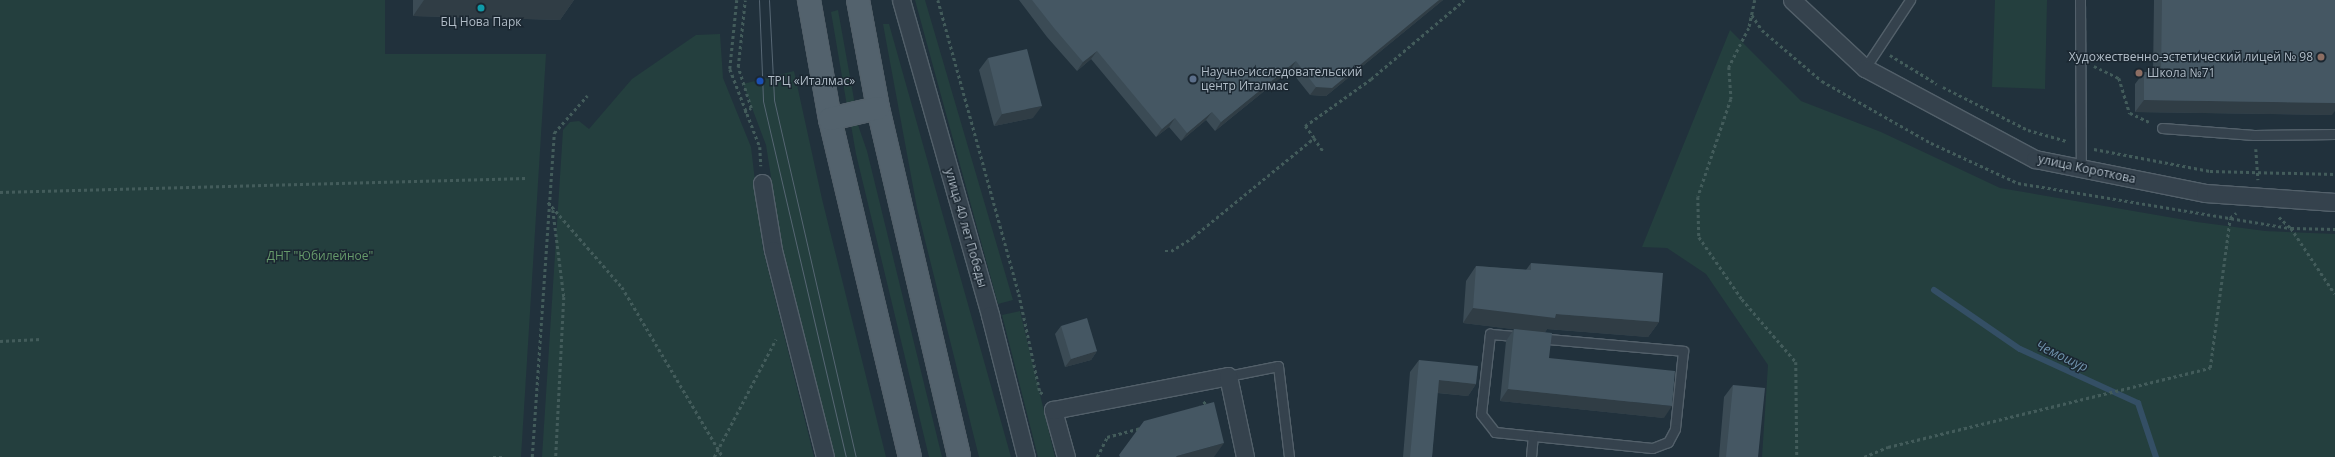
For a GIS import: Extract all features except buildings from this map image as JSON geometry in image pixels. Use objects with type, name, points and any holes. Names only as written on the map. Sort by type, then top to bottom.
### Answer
[{"type":"main road","points":[[809,0],[830,119],[910,457]]},
{"type":"main road","points":[[858,0],[878,108],[959,457]]},
{"type":"main road","points":[[830,119],[878,108]]},
{"type":"street","name":"улица 40 лет Победы","points":[[901,0],[990,315],[1026,457]]},
{"type":"street","name":"улица Короткова","points":[[1792,0],[1865,68],[2035,159],[2205,193],[2258,198],[2335,202]]},
{"type":"street","points":[[762,183],[789,314],[825,457]]},
{"type":"street","points":[[1066,457],[1053,410],[1228,376],[1245,457]]},
{"type":"lane","points":[[1865,68],[1910,0]]},
{"type":"lane","points":[[2080,0],[2081,168]]},
{"type":"lane","points":[[2162,128],[2254,135],[2335,134]]},
{"type":"lane","points":[[1490,334],[1683,351],[1674,430],[1668,442],[1652,448],[1533,436],[1494,432],[1482,414],[1490,334]]},
{"type":"lane","points":[[1228,376],[1278,366],[1289,457]]},
{"type":"lane","points":[[1530,457],[1533,436]]},
{"type":"path","points":[[737,0],[730,70],[744,112],[760,147],[762,183]]},
{"type":"path","points":[[744,112],[750,108],[738,67],[745,0]]},
{"type":"path","points":[[938,0],[1019,294],[1040,392],[1068,407]]},
{"type":"path","points":[[1323,151],[1305,126],[1371,79],[1464,0]]},
{"type":"path","points":[[1755,0],[1749,28],[1729,67],[1731,100],[1698,198],[1699,237],[1742,299],[1796,362],[1798,457]]},
{"type":"path","points":[[2080,59],[2119,78],[2130,113],[2162,128]]},
{"type":"path","points":[[532,457],[547,202],[554,133],[587,96]]},
{"type":"path","points":[[1164,251],[1171,251],[1193,237],[1314,138]]},
{"type":"path","points":[[2258,158],[2258,198],[2291,228],[2335,294]]},
{"type":"path","points":[[0,192],[526,178]]},
{"type":"path","points":[[547,202],[622,287],[723,457]]},
{"type":"path","points":[[553,210],[564,297],[556,457]]},
{"type":"path","points":[[1864,457],[1888,447],[2210,368],[2230,218]]},
{"type":"path","points":[[714,457],[789,314]]},
{"type":"path","points":[[0,341],[41,339]]},
{"type":"path","points":[[1196,411],[1210,397]]},
{"type":"path","points":[[1097,457],[1107,437],[1146,427]]},
{"type":"path","points":[[493,457],[503,457]]},
{"type":"green space","name":"ДНТ \"Юбилейное\"","points":[[0,0],[385,0],[385,54],[546,54],[521,457],[0,457]]},
{"type":"green space","points":[[915,0],[925,0],[1013,300],[998,304]]},
{"type":"green space","points":[[1995,0],[2047,0],[2045,89],[1992,87]]},
{"type":"green space","points":[[838,10],[855,105],[847,106],[831,12]]},
{"type":"green space","points":[[883,24],[889,24],[1011,457],[979,457],[917,208]]},
{"type":"green space","points":[[1730,30],[1801,101],[1881,132],[2000,188],[2197,222],[2265,231],[2335,234],[2335,457],[1762,457],[1768,365],[1706,274],[1667,248],[1642,247]]},
{"type":"green space","points":[[720,34],[723,78],[751,147],[763,249],[814,457],[542,457],[563,130],[570,122],[579,121],[589,129],[632,79],[696,35]]},
{"type":"green space","points":[[794,71],[822,199],[886,457],[835,457],[782,247],[766,145],[743,84]]},
{"type":"green space","points":[[857,122],[867,151],[942,457],[929,457],[856,154],[851,125]]},
{"type":"green space","points":[[1020,311],[1055,457],[1038,457],[1002,315]]},
{"type":"waterway","name":"Чемошур","points":[[1934,290],[2020,349],[2138,403],[2156,457]]},
{"type":"tram line","points":[[759,0],[763,101],[846,457]]},
{"type":"tram line","points":[[769,0],[774,100],[856,457]]},
{"type":"place","name":"БЦ Нова Парк","points":[[481,8]]},
{"type":"place","name":"Художественно-эстетический лицей № 98","points":[[2321,57]]},
{"type":"place","name":"Школа №71","points":[[2139,73]]},
{"type":"place","name":"Научно-исследовательский центр Италмас","points":[[1193,79]]},
{"type":"place","name":"ТРЦ «Италмас»","points":[[760,81]]}]
